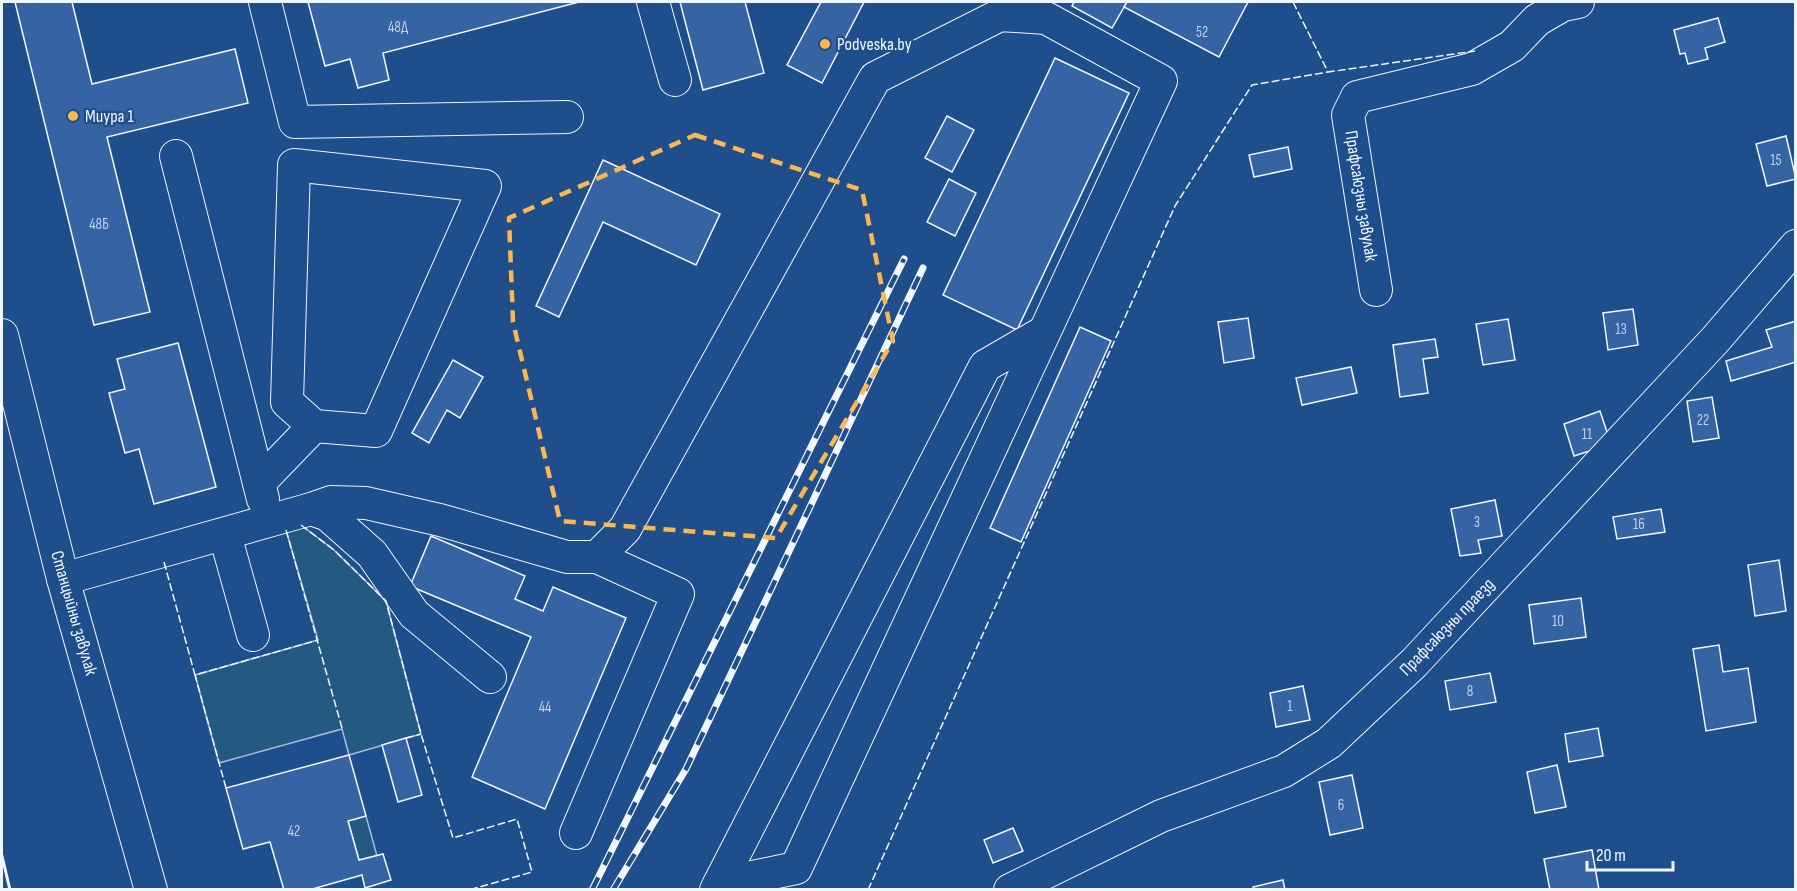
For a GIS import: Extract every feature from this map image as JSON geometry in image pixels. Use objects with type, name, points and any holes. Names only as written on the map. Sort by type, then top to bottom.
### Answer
[{"type":"street","points":[[265,2],[295,122],[567,117]]},
{"type":"street","points":[[653,2],[675,80]]},
{"type":"street","name":"Прафсаюзны завулак","points":[[1376,290],[1348,115],[1357,97],[1472,69],[1512,46],[1537,20],[1566,3]]},
{"type":"street","points":[[597,556],[625,529],[875,78],[1000,15],[1050,10],[1161,81],[796,868],[717,887]]},
{"type":"street","points":[[176,156],[268,522]]},
{"type":"street","points":[[294,165],[485,186],[375,431],[314,426],[287,402],[294,165]]},
{"type":"street","name":"Прафсаюзны праезд","points":[[1010,890],[1161,816],[1284,771],[1329,743],[1422,655],[1714,340],[1796,246]]},
{"type":"street","points":[[717,887],[985,366],[1044,332]]},
{"type":"street","name":"Станцыйны завулак","points":[[2,335],[63,579],[151,890]]},
{"type":"street","points":[[259,483],[314,426]]},
{"type":"street","points":[[63,579],[268,522],[331,502],[366,503],[440,520],[567,557],[597,556],[678,594],[576,833]]},
{"type":"street","points":[[311,509],[328,515],[372,554],[414,614],[490,677]]},
{"type":"street","points":[[225,534],[253,635]]},
{"type":"highlighted area","points":[[695,135],[862,190],[893,341],[776,538],[560,521],[513,322],[509,218]]},
{"type":"shaded area","points":[[280,509],[334,550],[386,601],[421,734],[349,755],[342,729],[219,763],[195,675],[318,640]]},
{"type":"shaded area","points":[[366,816],[377,856],[359,860],[348,821]]},
{"type":"building","points":[[15,2],[72,2],[92,84],[235,49],[248,103],[107,137],[150,312],[94,325]]},
{"type":"building","points":[[308,2],[579,2],[383,53],[389,80],[358,88],[350,59],[325,66]]},
{"type":"building","points":[[680,2],[745,2],[764,73],[703,90]]},
{"type":"building","points":[[821,2],[864,2],[822,83],[787,65]]},
{"type":"building","points":[[1074,2],[1127,2],[1112,28],[1072,6]]},
{"type":"building","points":[[1127,2],[1248,2],[1219,57],[1124,7]]},
{"type":"building","points":[[1718,18],[1725,42],[1705,48],[1708,59],[1688,64],[1685,53],[1680,54],[1674,30]]},
{"type":"building","points":[[1055,58],[1129,93],[1017,330],[943,295]]},
{"type":"building","points":[[947,116],[974,130],[952,172],[925,158]]},
{"type":"building","points":[[1786,136],[1796,179],[1767,186],[1756,144]]},
{"type":"building","points":[[1288,147],[1292,169],[1254,177],[1249,155]]},
{"type":"building","points":[[603,160],[720,214],[696,265],[603,222],[559,317],[536,306]]},
{"type":"building","points":[[949,179],[976,193],[955,236],[927,222]]},
{"type":"building","points":[[1633,309],[1638,345],[1608,350],[1603,313]]},
{"type":"building","points":[[1248,318],[1254,358],[1224,363],[1218,322]]},
{"type":"building","points":[[1508,319],[1515,360],[1483,365],[1476,324]]},
{"type":"building","points":[[1796,321],[1796,362],[1731,381],[1726,361],[1772,347],[1766,330]]},
{"type":"building","points":[[1080,327],[1111,341],[1021,542],[990,528]]},
{"type":"building","points":[[1435,339],[1438,357],[1423,359],[1428,393],[1400,397],[1393,345]]},
{"type":"building","points":[[178,343],[216,487],[154,504],[139,449],[125,453],[109,393],[125,389],[117,359]]},
{"type":"building","points":[[453,360],[483,377],[460,418],[447,410],[429,443],[412,433]]},
{"type":"building","points":[[1351,367],[1357,393],[1302,405],[1296,378]]},
{"type":"building","points":[[1712,397],[1719,438],[1693,442],[1687,401]]},
{"type":"building","points":[[1600,411],[1611,444],[1574,456],[1564,424]]},
{"type":"building","points":[[1495,500],[1502,536],[1478,540],[1481,553],[1460,556],[1451,509]]},
{"type":"building","points":[[1661,509],[1665,532],[1617,539],[1613,517]]},
{"type":"building","points":[[431,536],[525,576],[515,599],[543,611],[553,587],[626,618],[545,809],[472,777],[531,637],[410,586]]},
{"type":"building","points":[[1779,560],[1786,611],[1755,616],[1748,565]]},
{"type":"building","points":[[1581,598],[1586,637],[1534,644],[1529,605]]},
{"type":"building","points":[[1719,645],[1723,672],[1748,668],[1756,722],[1706,731],[1693,649]]},
{"type":"building","points":[[1490,673],[1496,702],[1450,710],[1445,681]]},
{"type":"building","points":[[1303,686],[1310,720],[1276,727],[1270,693]]},
{"type":"building","points":[[1598,728],[1603,756],[1569,762],[1565,734]]},
{"type":"building","points":[[406,738],[422,795],[398,802],[382,745]]},
{"type":"building","points":[[349,755],[366,816],[348,821],[359,860],[383,854],[391,880],[365,888],[362,875],[309,890],[284,890],[270,842],[243,849],[226,788]]},
{"type":"building","points":[[1557,765],[1566,807],[1535,813],[1527,772]]},
{"type":"building","points":[[1352,775],[1363,828],[1330,835],[1319,782]]},
{"type":"building","points":[[1013,828],[1023,851],[993,863],[984,840]]},
{"type":"building","points":[[1592,850],[1599,890],[1550,890],[1544,859]]},
{"type":"building","points":[[1283,880],[1285,890],[1254,890],[1253,887]]},
{"type":"railway","points":[[592,890],[904,259]]},
{"type":"railway","points":[[613,890],[686,769],[923,268]]},
{"type":"fence","points":[[1293,2],[1328,72],[1475,51]]},
{"type":"fence","points":[[868,890],[1175,206],[1252,85],[1328,72]]},
{"type":"fence","points":[[301,525],[334,550],[386,601],[421,734],[453,838],[517,819],[532,872],[469,890]]},
{"type":"fence","points":[[286,530],[342,728]]},
{"type":"fence","points":[[164,562],[195,675]]},
{"type":"fence","points":[[226,788],[195,675],[318,640]]},
{"type":"fence","points":[[406,738],[421,734]]},
{"type":"wall","points":[[2,856],[10,890]]},
{"type":"place","name":"Podveska.by","points":[[825,44]]},
{"type":"place","name":"Миура 1","points":[[73,116]]}]
